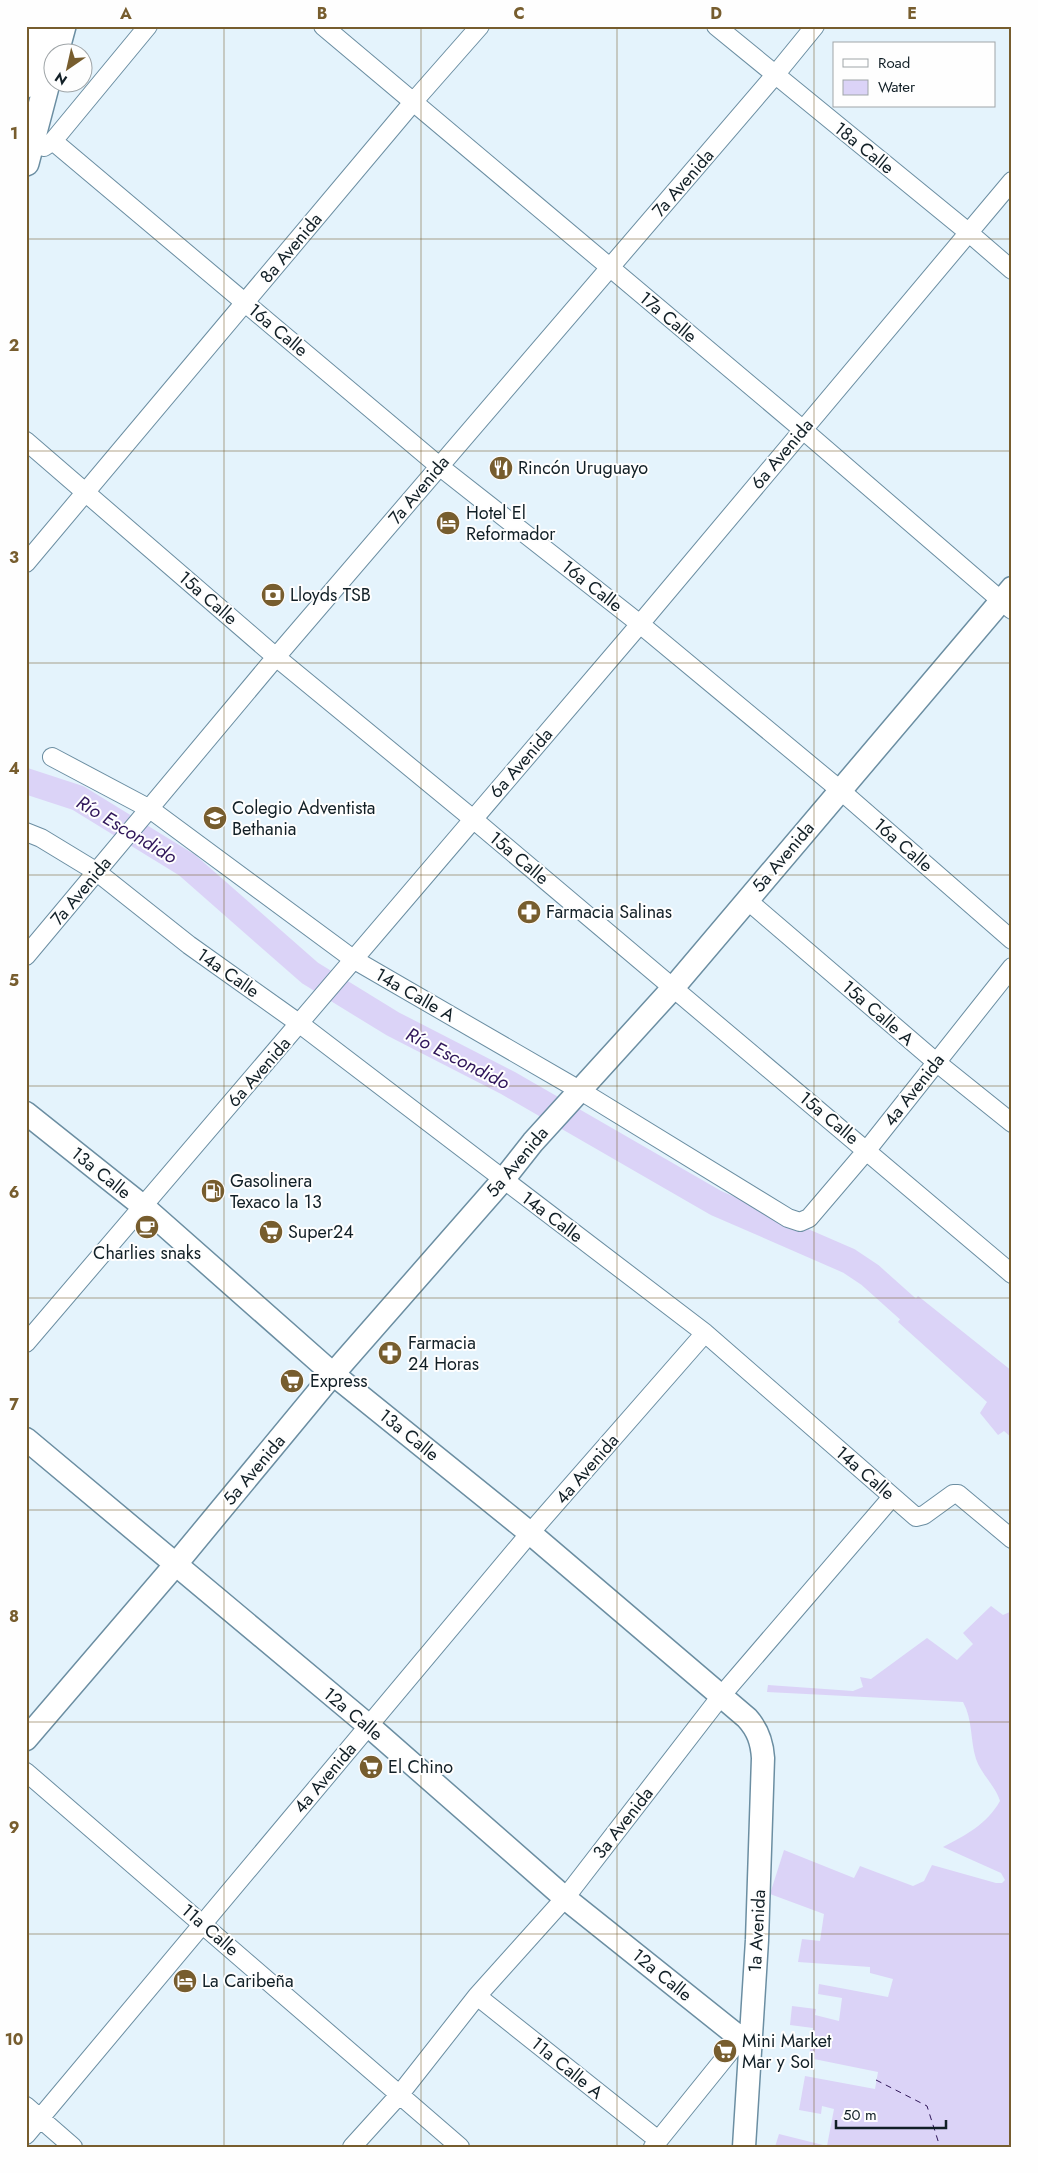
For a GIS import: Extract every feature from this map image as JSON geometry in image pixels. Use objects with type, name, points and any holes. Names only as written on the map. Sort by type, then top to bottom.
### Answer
[{"type":"main road","points":[[26,85],[42,26]]},
{"type":"main road","points":[[59,42],[63,26]]},
{"type":"main road","points":[[27,160],[45,92]]},
{"type":"street","points":[[27,160],[53,141],[148,26]]},
{"type":"street","name":"17a Calle","points":[[323,26],[802,429],[1008,599]]},
{"type":"street","name":"8a Avenida","points":[[26,562],[414,101],[480,26]]},
{"type":"street","name":"18a Calle","points":[[716,26],[1012,270]]},
{"type":"street","name":"7a Avenida","points":[[26,956],[276,657],[815,26]]},
{"type":"street","name":"16a Calle","points":[[53,141],[439,466],[640,624],[840,790],[1012,940]]},
{"type":"street","name":"6a Avenida","points":[[26,1343],[640,624],[1012,180]]},
{"type":"street","name":"15a Calle","points":[[26,441],[276,657],[473,819],[1012,1274]]},
{"type":"street","name":"5a Avenida","points":[[26,1739],[176,1564],[333,1374],[503,1180],[533,1142],[673,988],[840,790],[1008,599]]},
{"type":"street","name":"14a Calle A","points":[[52,757],[146,814],[352,961],[575,1097],[788,1218]]},
{"type":"street","name":"14a Calle","points":[[26,832],[42,838],[97,872],[189,945],[304,1019],[503,1180],[705,1333],[916,1517],[924,1515],[953,1494],[958,1494],[1012,1539]]},
{"type":"street","name":"15a Calle A","points":[[747,900],[936,1062],[1012,1123]]},
{"type":"street","name":"4a Avenida","points":[[788,1218],[800,1222],[810,1218],[867,1150],[1012,967]]},
{"type":"street","name":"13a Calle","points":[[26,1113],[144,1207],[333,1374],[530,1534],[747,1718]]},
{"type":"street","name":"4a Avenida","points":[[26,2135],[530,1534],[705,1333]]},
{"type":"street","name":"12a Calle","points":[[26,1439],[368,1726],[565,1898],[745,2042]]},
{"type":"street","name":"3a Avenida","points":[[352,2147],[400,2094],[477,1996],[565,1898],[722,1696],[892,1497]]},
{"type":"street","name":"1a Avenida","points":[[744,2147],[745,2042],[757,1940],[763,1758],[762,1747],[756,1729],[747,1718]]},
{"type":"street","name":"11a Calle","points":[[26,1772],[460,2147]]},
{"type":"street","name":"11a Calle A","points":[[477,1996],[656,2143]]},
{"type":"street","points":[[656,2143],[745,2042]]},
{"type":"street","points":[[26,2106],[73,2147]]},
{"type":"water","points":[[918,1296],[1012,1371],[1012,1438],[1004,1431],[998,1435],[980,1413],[987,1402],[898,1322]]},
{"type":"water","points":[[991,1606],[1003,1615],[1012,1611],[1012,2147],[775,2147],[779,2134],[827,2146],[834,2109],[822,2106],[821,2114],[799,2110],[805,2076],[875,2089],[878,2072],[809,2058],[813,2028],[790,2025],[792,2006],[816,2009],[815,2015],[839,2021],[842,1998],[818,1994],[819,1984],[888,1997],[893,1979],[870,1973],[870,1967],[798,1962],[802,1939],[820,1941],[824,1914],[770,1894],[784,1850],[854,1878],[860,1866],[913,1886],[924,1881],[932,1865],[996,1883],[1002,1883],[1005,1880],[1001,1873],[943,1847],[968,1833],[982,1822],[1000,1801],[976,1759],[970,1723],[963,1702],[767,1692],[768,1685],[853,1691],[863,1687],[860,1677],[871,1679],[927,1638],[957,1660],[973,1644],[963,1633]]},
{"type":"waterway","name":"Río Escondido","points":[[26,781],[78,798],[187,865],[310,973],[393,1024],[508,1083],[716,1203],[849,1261],[870,1275],[908,1309]]},
{"type":"ferry route","points":[[876,2080],[927,2106],[940,2147]]},
{"type":"place","name":"Rincón Uruguayo","points":[[501,468]]},
{"type":"place","name":"Hotel El Reformador","points":[[448,523]]},
{"type":"place","name":"Lloyds TSB","points":[[273,595]]},
{"type":"place","name":"Colegio Adventista Bethania","points":[[215,818]]},
{"type":"place","name":"Farmacia Salinas","points":[[529,912]]},
{"type":"place","name":"Gasolinera Texaco la 13","points":[[213,1191]]},
{"type":"place","name":"Charlies snaks","points":[[147,1227]]},
{"type":"place","name":"Super24","points":[[271,1232]]},
{"type":"place","name":"Farmacia 24 Horas","points":[[390,1353]]},
{"type":"place","name":"Express","points":[[292,1381]]},
{"type":"place","name":"El Chino","points":[[371,1767]]},
{"type":"place","name":"La Caribeña","points":[[185,1981]]},
{"type":"place","name":"Mini Market Mar y Sol","points":[[725,2051]]}]
